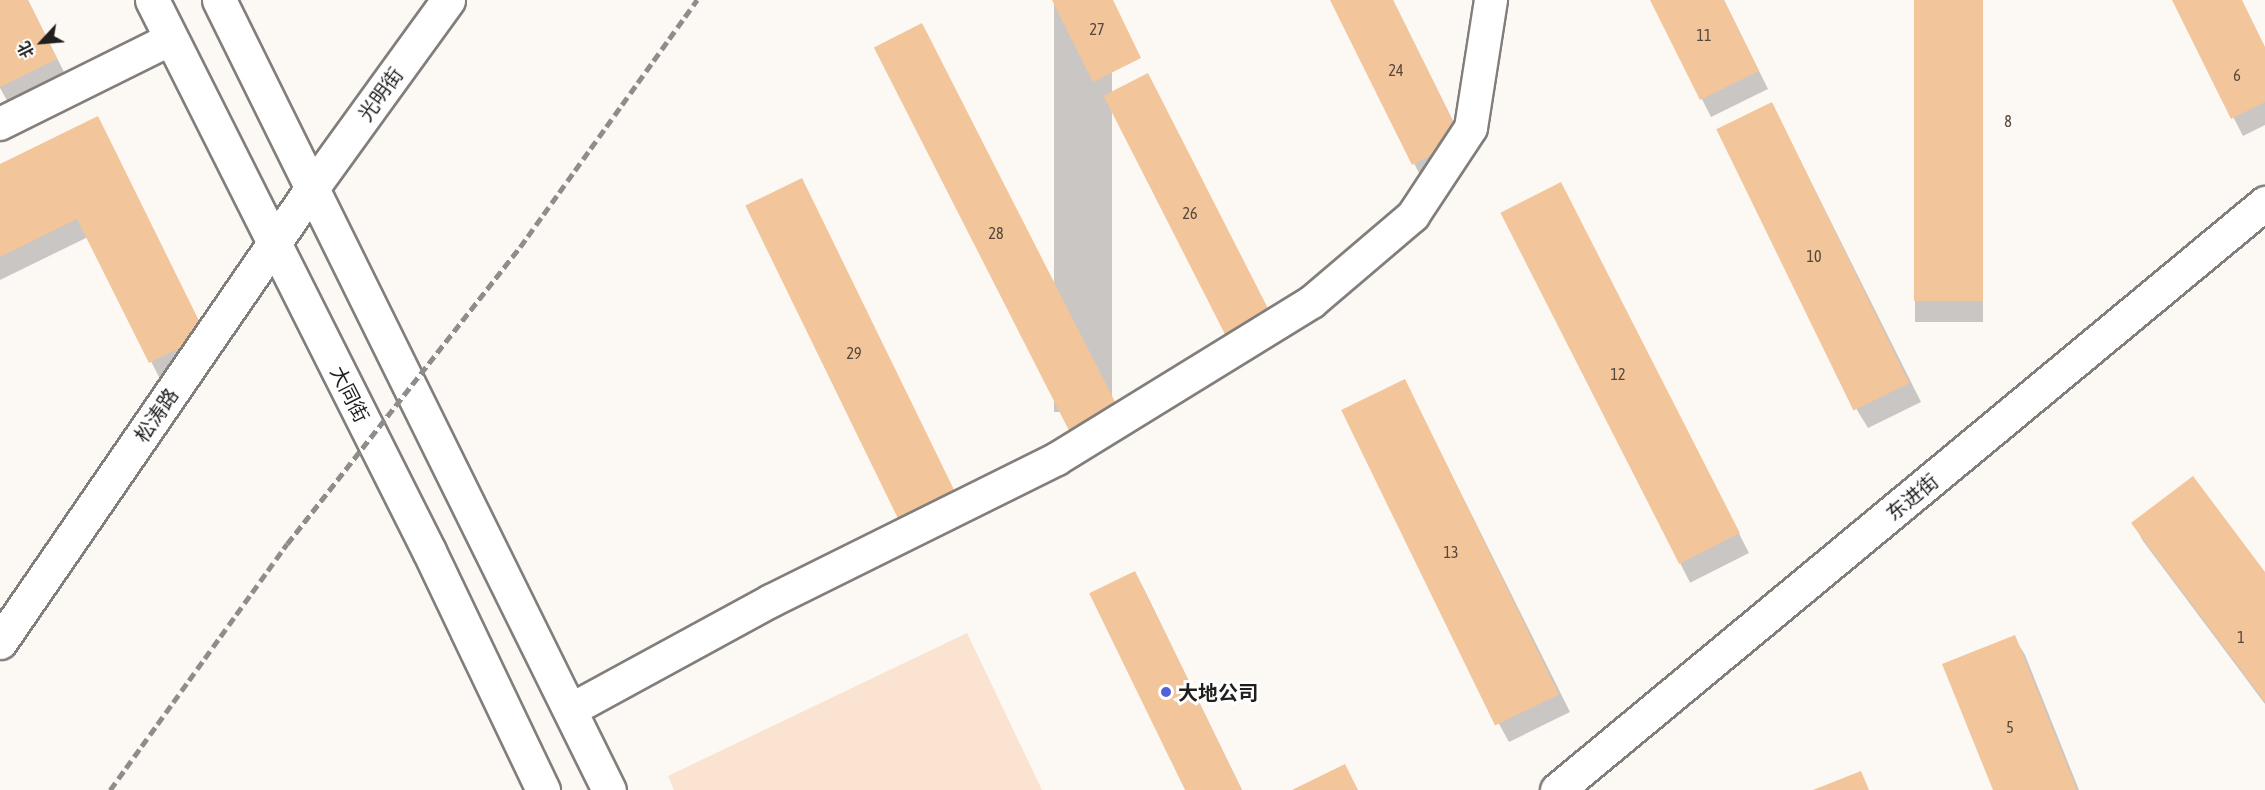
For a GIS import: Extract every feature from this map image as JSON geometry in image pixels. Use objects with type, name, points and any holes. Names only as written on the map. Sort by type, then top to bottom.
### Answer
[{"type":"main road","name":"大同街","points":[[152,0],[429,552],[543,790]]},
{"type":"main road","points":[[219,0],[609,790]]},
{"type":"main road","name":"光明街","points":[[312,188],[448,0]]},
{"type":"main road","name":"松涛路","points":[[0,642],[312,188]]},
{"type":"main road","name":"东进街","points":[[1557,790],[2265,203]]},
{"type":"street","points":[[571,710],[771,601],[1057,459],[1312,302],[1413,216],[1471,128],[1491,0]]},
{"type":"street","points":[[0,124],[171,39]]},
{"type":"shaded area","points":[[967,633],[1042,790],[674,790],[668,776]]},
{"type":"building","points":[[0,0],[28,0],[57,59],[0,87]]},
{"type":"building","points":[[1052,0],[1113,0],[1141,58],[1093,82]]},
{"type":"building","points":[[1330,0],[1393,0],[1462,140],[1412,165]]},
{"type":"building","points":[[1650,0],[1724,0],[1759,71],[1700,100]]},
{"type":"building","points":[[1914,0],[1983,0],[1983,301],[1914,301]]},
{"type":"building","points":[[2172,0],[2242,0],[2265,47],[2265,102],[2231,119]]},
{"type":"building","points":[[922,23],[1122,416],[1074,440],[874,48]]},
{"type":"building","points":[[1148,73],[1279,330],[1234,352],[1103,96]]},
{"type":"building","points":[[1772,102],[1909,383],[1853,411],[1716,129]]},
{"type":"building","points":[[98,116],[206,335],[149,363],[77,219],[0,257],[0,164]]},
{"type":"building","points":[[802,178],[959,501],[903,528],[745,206]]},
{"type":"building","points":[[1561,182],[1740,533],[1679,564],[1500,213]]},
{"type":"building","points":[[1405,379],[1559,694],[1495,726],[1341,410]]},
{"type":"building","points":[[2193,476],[2265,572],[2265,702],[2131,523]]},
{"type":"building","name":"大地公司","points":[[1135,571],[1242,790],[1185,790],[1089,593]]},
{"type":"building","points":[[2015,635],[2077,790],[1993,790],[1942,664]]},
{"type":"building","points":[[1345,764],[1358,790],[1292,790]]},
{"type":"building","points":[[1861,771],[1869,790],[1813,790]]},
{"type":"railway","points":[[110,790],[287,544],[520,247],[697,0]]},
{"type":"place","name":"大地公司","points":[[1166,692]]}]
